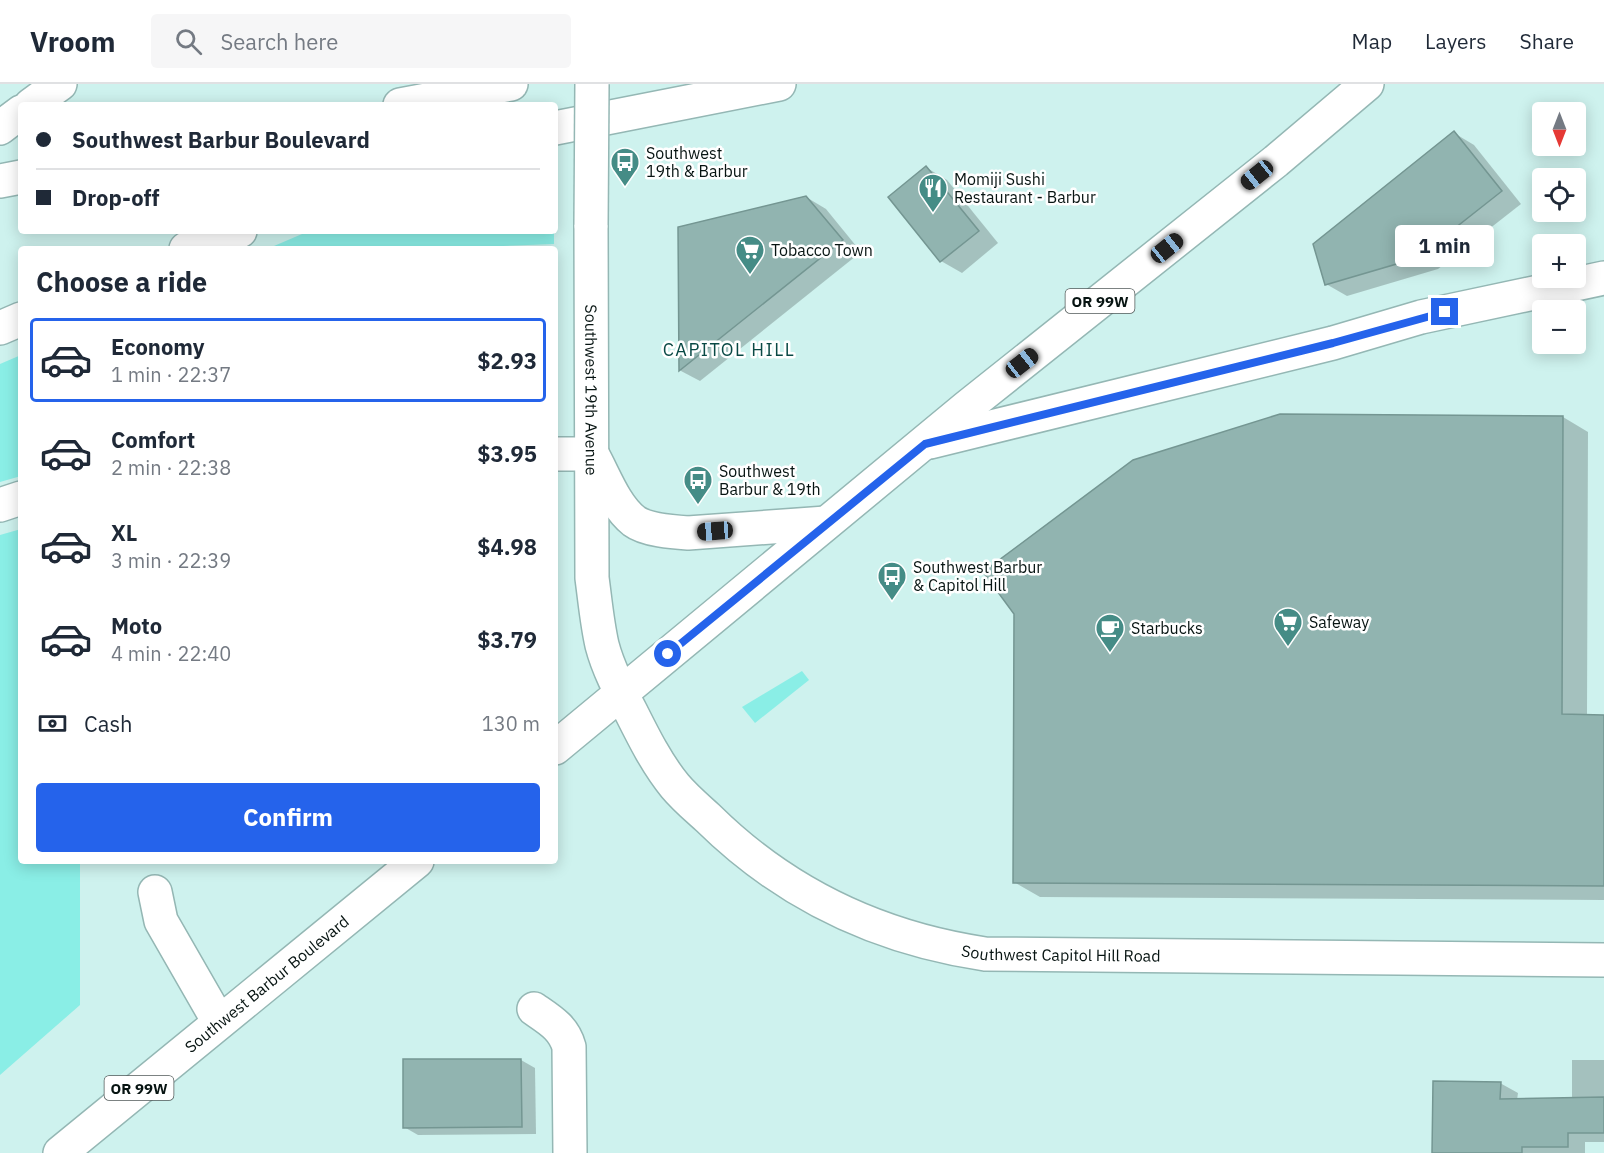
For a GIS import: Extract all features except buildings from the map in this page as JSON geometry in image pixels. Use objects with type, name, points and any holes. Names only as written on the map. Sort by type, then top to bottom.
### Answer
[{"type":"main road","points":[[35,102],[60,84]]},
{"type":"main road","points":[[416,102],[511,84]]},
{"type":"main road","name":"Southwest 19th Avenue","points":[[592,84],[592,578],[603,648],[621,693]]},
{"type":"main road","points":[[558,127],[778,84]]},
{"type":"main road","name":"OR 99W","points":[[558,746],[826,523],[1276,161],[1367,84]]},
{"type":"main road","points":[[0,128],[18,114]]},
{"type":"main road","points":[[0,181],[18,178]]},
{"type":"main road","points":[[195,246],[231,234]]},
{"type":"main road","points":[[925,444],[1333,343],[1421,317],[1604,278]]},
{"type":"main road","points":[[0,328],[18,320]]},
{"type":"main road","points":[[558,454],[592,453],[620,504],[635,522],[665,532],[688,533],[826,523]]},
{"type":"main road","points":[[0,505],[18,499]]},
{"type":"main road","name":"Southwest Capitol Hill Road","points":[[621,693],[646,743],[676,786],[747,853],[778,877],[812,898],[861,921],[915,940],[985,954],[1604,960]]},
{"type":"main road","name":"Southwest Barbur Boulevard","points":[[60,1153],[413,864]]},
{"type":"main road","points":[[155,892],[161,921],[219,1023]]},
{"type":"main road","points":[[534,1009],[564,1032],[569,1047],[570,1153]]},
{"type":"shaded area","points":[[302,234],[554,234],[554,244],[274,246]]},
{"type":"shaded area","points":[[18,356],[18,477],[0,482],[0,364]]},
{"type":"shaded area","points":[[18,530],[18,864],[80,864],[80,1005],[0,1075],[0,535]]},
{"type":"shaded area","points":[[802,671],[809,680],[755,723],[742,707]]},
{"type":"place","name":"Southwest 19th & Barbur","points":[[625,188]]},
{"type":"place","name":"Momiji Sushi Restaurant - Barbur","points":[[933,214]]},
{"type":"place","name":"Tobacco Town","points":[[750,276]]},
{"type":"place","name":"Southwest Barbur & 19th","points":[[698,506]]},
{"type":"place","name":"Southwest Barbur & Capitol Hill","points":[[892,602]]},
{"type":"place","name":"Safeway","points":[[1288,648]]},
{"type":"place","name":"Starbucks","points":[[1110,654]]},
{"type":"district","name":"CAPITOL HILL","points":[[729,349]]},
{"type":"route","points":[[668,654],[925,444],[1333,343],[1445,312]]}]
